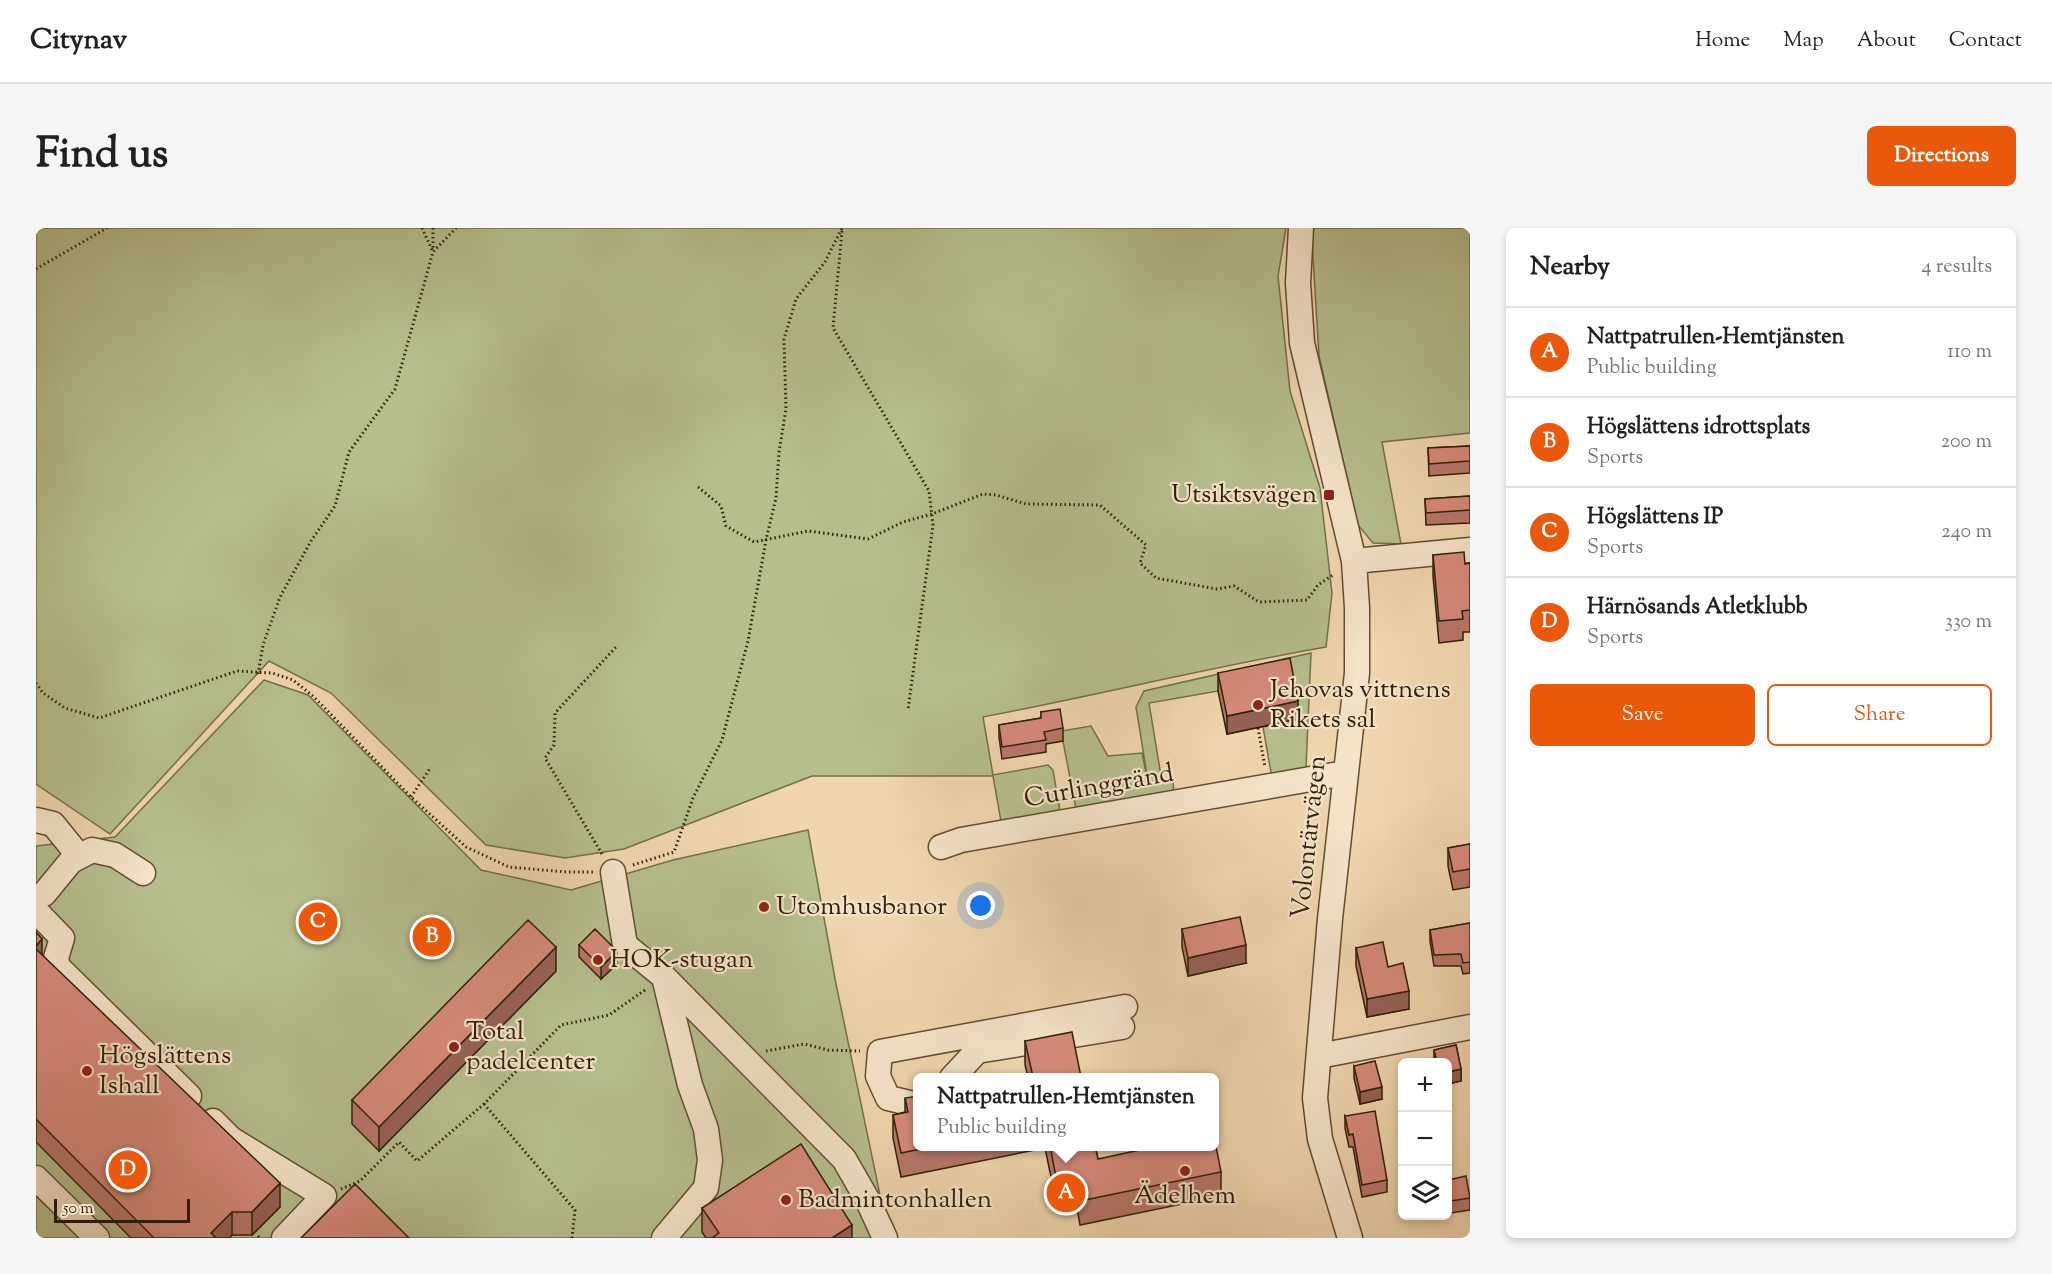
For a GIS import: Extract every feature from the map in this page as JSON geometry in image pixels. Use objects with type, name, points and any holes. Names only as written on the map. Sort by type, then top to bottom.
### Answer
[{"type":"street","name":"Volontärvägen","points":[[1301,228],[1298,283],[1302,343],[1354,561],[1359,644],[1315,1081],[1315,1116],[1350,1238]]},
{"type":"street","points":[[1354,561],[1470,550]]},
{"type":"street","name":"Curlinggränd","points":[[941,847],[961,840],[1345,773]]},
{"type":"street","points":[[36,820],[53,824],[80,856]]},
{"type":"street","points":[[36,897],[44,894],[71,861],[92,850],[114,855],[143,873]]},
{"type":"street","points":[[613,872],[625,945],[714,1019],[741,1056],[843,1159],[867,1199],[885,1238]]},
{"type":"street","points":[[36,911],[62,938],[56,958],[58,967],[231,1139],[324,1196],[284,1238]]},
{"type":"street","points":[[664,977],[690,1085],[706,1129],[710,1160],[706,1188],[664,1238]]},
{"type":"street","points":[[913,1105],[903,1104],[888,1098],[878,1076],[880,1052],[1124,1017],[977,1051],[956,1073]]},
{"type":"street","points":[[1319,1056],[1470,1027]]},
{"type":"street","points":[[36,1178],[97,1238]]},
{"type":"path","points":[[36,269],[107,228]]},
{"type":"path","points":[[422,228],[434,252]]},
{"type":"path","points":[[258,674],[263,645],[280,597],[311,541],[335,506],[349,452],[395,389],[434,252],[433,228]]},
{"type":"path","points":[[434,252],[456,228]]},
{"type":"path","points":[[842,228],[833,328],[929,491],[933,525],[908,710]]},
{"type":"path","points":[[36,683],[43,693],[65,708],[99,718],[237,671],[272,673],[300,686],[411,797],[466,847],[509,867],[566,872],[613,872],[674,852],[693,798],[722,740],[748,641],[765,540],[776,498],[779,452],[786,410],[784,339],[796,299],[825,262],[842,228]]},
{"type":"path","points":[[698,487],[721,506],[726,526],[754,543],[808,531],[868,539],[903,522],[932,514],[983,494],[996,495],[1026,504],[1100,505],[1146,545],[1140,563],[1156,578],[1217,589],[1234,586],[1259,602],[1307,600],[1318,585],[1354,561]]},
{"type":"path","points":[[613,872],[545,758],[554,745],[555,713],[616,647]]},
{"type":"path","points":[[1258,728],[1268,787]]},
{"type":"path","points":[[411,797],[431,767]]},
{"type":"path","points":[[360,1181],[399,1142],[417,1161],[484,1104],[561,1025],[609,1015],[664,977]]},
{"type":"path","points":[[741,1056],[804,1044],[828,1050],[880,1052]]},
{"type":"path","points":[[484,1104],[575,1210],[572,1238]]},
{"type":"green space","points":[[36,228],[1286,228],[1278,276],[1290,391],[1320,488],[1332,593],[1326,647],[983,717],[993,775],[1048,765],[1053,770],[1061,817],[1002,827],[993,776],[812,776],[624,849],[565,858],[486,845],[331,693],[269,661],[110,834],[36,784]]},
{"type":"green space","points":[[1314,228],[1470,228],[1470,433],[1382,442],[1401,544],[1373,543],[1358,525],[1319,356],[1312,241]]},
{"type":"green space","points":[[1311,653],[1306,768],[1272,778],[1263,727],[1298,719],[1218,691],[1149,703],[1162,782],[1173,781],[1174,796],[1077,814],[1061,731],[1091,726],[1108,756],[1142,753],[1149,787],[1136,707],[1144,691]]},
{"type":"green space","points":[[264,680],[308,695],[481,870],[571,890],[673,860],[808,830],[836,984],[889,1238],[36,1238],[36,846],[115,837]]},
{"type":"building","points":[[1470,446],[1470,461],[1429,464],[1428,448]]},
{"type":"building","points":[[1470,496],[1470,510],[1426,513],[1425,499]]},
{"type":"building","points":[[1464,552],[1465,564],[1470,563],[1470,610],[1462,611],[1463,619],[1439,621],[1433,555]]},
{"type":"building","points":[[1290,658],[1298,701],[1227,716],[1218,673]]},
{"type":"building","points":[[1060,709],[1063,728],[1044,732],[1046,740],[1002,747],[999,725],[1041,718],[1041,712]]},
{"type":"building","points":[[1470,844],[1470,869],[1453,872],[1448,848]]},
{"type":"building","points":[[1240,917],[1246,945],[1188,958],[1182,929]]},
{"type":"building","points":[[528,920],[556,947],[379,1127],[352,1100]]},
{"type":"building","points":[[1470,923],[1470,962],[1463,963],[1461,954],[1434,955],[1430,930]]},
{"type":"building","points":[[595,929],[617,951],[601,967],[579,945]]},
{"type":"building","points":[[36,932],[42,939],[36,946]]},
{"type":"building","points":[[1383,942],[1388,967],[1403,963],[1409,991],[1367,999],[1356,948]]},
{"type":"building","name":"Högslättens Ishall","points":[[36,949],[280,1183],[252,1212],[232,1212],[211,1233],[216,1238],[154,1238],[36,1119]]},
{"type":"building","points":[[1072,1032],[1080,1073],[1032,1073],[1025,1041]]},
{"type":"building","points":[[1456,1045],[1461,1069],[1452,1071],[1452,1058],[1436,1058],[1434,1050]]},
{"type":"building","points":[[1375,1061],[1382,1087],[1360,1092],[1354,1066]]},
{"type":"building","points":[[913,1097],[913,1151],[901,1153],[893,1115],[908,1112],[905,1098]]},
{"type":"building","points":[[1375,1111],[1387,1180],[1362,1185],[1353,1134],[1349,1135],[1345,1116]]},
{"type":"building","name":"Badmintonhallen","points":[[801,1144],[852,1225],[832,1238],[712,1238],[719,1233],[702,1208]]},
{"type":"building","points":[[1051,1151],[1096,1151],[1098,1159],[1135,1151],[1217,1151],[1221,1172],[1080,1201],[1075,1173],[1056,1177]]},
{"type":"building","points":[[1466,1176],[1470,1198],[1452,1201],[1452,1179]]},
{"type":"building","points":[[355,1184],[409,1238],[301,1238]]},
{"type":"place","name":"Utsiktsvägen","points":[[1329,495]]},
{"type":"place","name":"Jehovas vittnens Rikets sal","points":[[1258,705]]},
{"type":"place","name":"Utomhusbanor","points":[[764,907]]},
{"type":"place","name":"Högslättens IP","points":[[318,922]]},
{"type":"place","name":"Högslättens idrottsplats","points":[[432,937]]},
{"type":"place","name":"HOK-stugan","points":[[598,960]]},
{"type":"place","name":"Total padelcenter","points":[[454,1047]]},
{"type":"place","name":"Högslättens Ishall","points":[[87,1071]]},
{"type":"place","name":"Härnösands Atletklubb","points":[[128,1170]]},
{"type":"place","name":"Ädelhem","points":[[1185,1171]]},
{"type":"place","name":"Nattpatrullen-Hemtjänsten","points":[[1066,1193]]},
{"type":"place","name":"Badmintonhallen","points":[[786,1200]]}]
